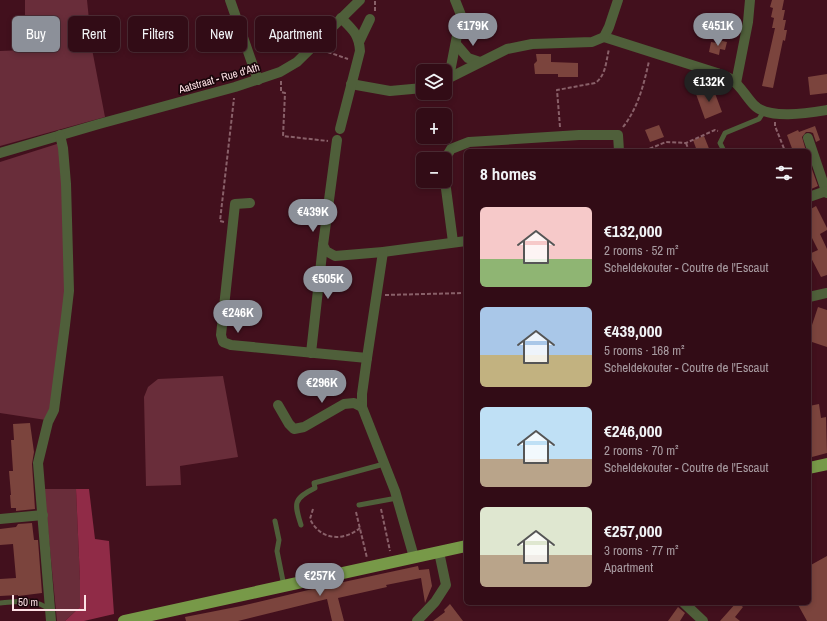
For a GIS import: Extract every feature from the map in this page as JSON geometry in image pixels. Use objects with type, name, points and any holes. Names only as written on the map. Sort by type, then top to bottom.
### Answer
[{"type":"main road","points":[[811,468],[827,464]]},
{"type":"main road","points":[[124,621],[284,586],[368,562],[414,557],[464,546]]},
{"type":"street","points":[[230,0],[258,80]]},
{"type":"street","name":"Aatstraat - Rue d'Ath","points":[[336,23],[360,0]]},
{"type":"street","points":[[451,64],[462,15],[455,0]]},
{"type":"street","points":[[607,39],[609,27],[618,0]]},
{"type":"street","points":[[736,83],[748,22],[750,0]]},
{"type":"street","points":[[341,18],[354,31],[359,42]]},
{"type":"street","points":[[340,129],[358,59],[359,42],[370,19]]},
{"type":"street","points":[[452,76],[507,49],[532,44],[592,42],[607,39],[717,73],[731,79],[755,107],[764,111],[775,114],[783,114],[827,110]]},
{"type":"street","points":[[456,44],[468,58],[480,62]]},
{"type":"street","name":"Aatstraat - Rue d'Ath","points":[[0,153],[258,80],[280,72],[297,62],[307,52]]},
{"type":"street","points":[[351,84],[390,92],[416,89]]},
{"type":"street","points":[[51,616],[38,464],[51,418],[66,325],[69,291],[66,184],[63,148],[60,135]]},
{"type":"street","points":[[449,152],[451,149],[469,142],[579,135],[618,135],[619,149]]},
{"type":"street","points":[[808,138],[826,192],[811,196]]},
{"type":"street","points":[[311,353],[323,245],[337,141]]},
{"type":"street","points":[[446,188],[453,242]]},
{"type":"street","points":[[250,203],[235,204],[221,335],[223,342],[231,345],[367,358]]},
{"type":"street","points":[[323,245],[326,251],[335,256],[383,252],[464,241]]},
{"type":"street","points":[[383,252],[362,394],[362,407],[397,498],[414,557]]},
{"type":"street","points":[[811,297],[827,293]]},
{"type":"street","points":[[278,405],[289,424],[294,429],[304,427],[344,404],[354,403],[362,407]]},
{"type":"street","points":[[0,519],[43,515]]},
{"type":"street","points":[[417,621],[435,602],[446,585],[439,552]]},
{"type":"street","points":[[686,605],[700,620]]},
{"type":"lane","points":[[723,149],[720,144],[725,133],[759,119],[764,111]]},
{"type":"lane","points":[[301,525],[297,511],[297,502],[300,497],[315,488],[314,483],[384,464]]},
{"type":"lane","points":[[359,505],[397,498]]},
{"type":"lane","points":[[275,521],[279,540],[277,551],[284,586]]},
{"type":"lane","points":[[0,603],[30,601],[38,602],[51,616]]},
{"type":"path","points":[[560,137],[557,90],[594,83],[600,80],[603,75],[607,39]]},
{"type":"path","points":[[328,52],[346,58],[358,59]]},
{"type":"path","points":[[618,135],[629,119],[644,86],[651,52]]},
{"type":"path","points":[[280,72],[281,92],[285,93],[283,136],[337,141]]},
{"type":"path","points":[[233,223],[220,221],[235,87]]},
{"type":"path","points":[[775,114],[775,126],[784,149]]},
{"type":"path","points":[[649,149],[666,142],[686,143],[715,130],[725,133]]},
{"type":"path","points":[[686,143],[688,149]]},
{"type":"path","points":[[376,296],[464,293]]},
{"type":"path","points":[[380,502],[391,550],[385,552]]},
{"type":"path","points":[[359,505],[356,510],[368,562]]},
{"type":"path","points":[[313,509],[310,519],[314,526],[322,533],[338,538],[353,534],[360,528]]},
{"type":"path","points":[[368,562],[373,555]]},
{"type":"shaded area","points":[[25,0],[87,0],[89,16],[68,16],[68,52],[93,52],[105,117],[0,146],[0,51],[60,52],[60,16],[25,16]]},
{"type":"shaded area","points":[[60,143],[67,278],[51,413],[46,420],[0,413],[0,162]]},
{"type":"shaded area","points":[[223,376],[238,457],[180,466],[181,485],[146,486],[144,397],[148,387],[158,379]]},
{"type":"shaded area","points":[[44,489],[76,489],[80,607],[65,621],[57,621]]},
{"type":"shaded area","points":[[76,489],[89,489],[95,539],[109,541],[114,614],[84,621],[65,621],[80,607]]},
{"type":"building","points":[[772,0],[784,0],[782,10],[785,10],[783,20],[786,20],[784,30],[787,30],[785,41],[783,40],[773,88],[762,86],[775,28],[772,28],[774,18],[771,17],[773,8],[770,7]]},
{"type":"building","points":[[718,40],[727,42],[725,50],[720,49],[719,55],[709,52],[711,42],[717,43]]},
{"type":"building","points":[[536,54],[551,54],[551,62],[578,63],[578,77],[558,77],[558,74],[535,74],[534,64],[537,61]]},
{"type":"building","points":[[827,74],[827,93],[810,95],[808,77]]},
{"type":"building","points":[[713,88],[722,112],[705,119],[696,94]]},
{"type":"building","points":[[659,125],[664,137],[650,142],[645,130]]},
{"type":"building","points":[[815,126],[820,140],[816,142],[813,133],[806,132],[802,137],[805,149],[792,149],[787,135],[798,130],[799,132]]},
{"type":"building","points":[[704,136],[709,149],[696,149],[693,140]]},
{"type":"building","points":[[811,167],[818,186],[811,189]]},
{"type":"building","points":[[816,206],[827,228],[827,230],[820,234],[827,249],[827,275],[821,277],[811,258],[811,253],[818,250],[811,236],[811,209]]},
{"type":"building","points":[[818,307],[827,310],[827,347],[811,342],[811,328]]},
{"type":"building","points":[[819,404],[821,418],[826,417],[827,453],[812,457],[811,453],[811,406]]},
{"type":"building","points":[[30,423],[34,452],[32,464],[35,509],[16,511],[16,508],[11,508],[9,471],[13,471],[11,440],[14,440],[13,424]]},
{"type":"building","points":[[32,523],[34,540],[38,540],[42,593],[18,596],[0,596],[0,579],[16,578],[13,544],[0,545],[0,529],[16,527],[18,524]]},
{"type":"building","points":[[827,556],[827,621],[807,621],[798,605],[811,605],[811,565]]},
{"type":"building","points":[[418,566],[419,570],[429,569],[432,586],[425,603],[421,578],[386,585],[387,587],[338,598],[344,621],[332,621],[327,599],[238,621],[186,621],[185,617],[241,606]]},
{"type":"building","points":[[450,604],[463,621],[433,621],[445,612],[444,610]]},
{"type":"building","points":[[734,605],[740,605],[743,607],[735,617],[740,621],[720,621]]},
{"type":"building","points":[[678,607],[685,613],[680,621],[668,621]]}]
